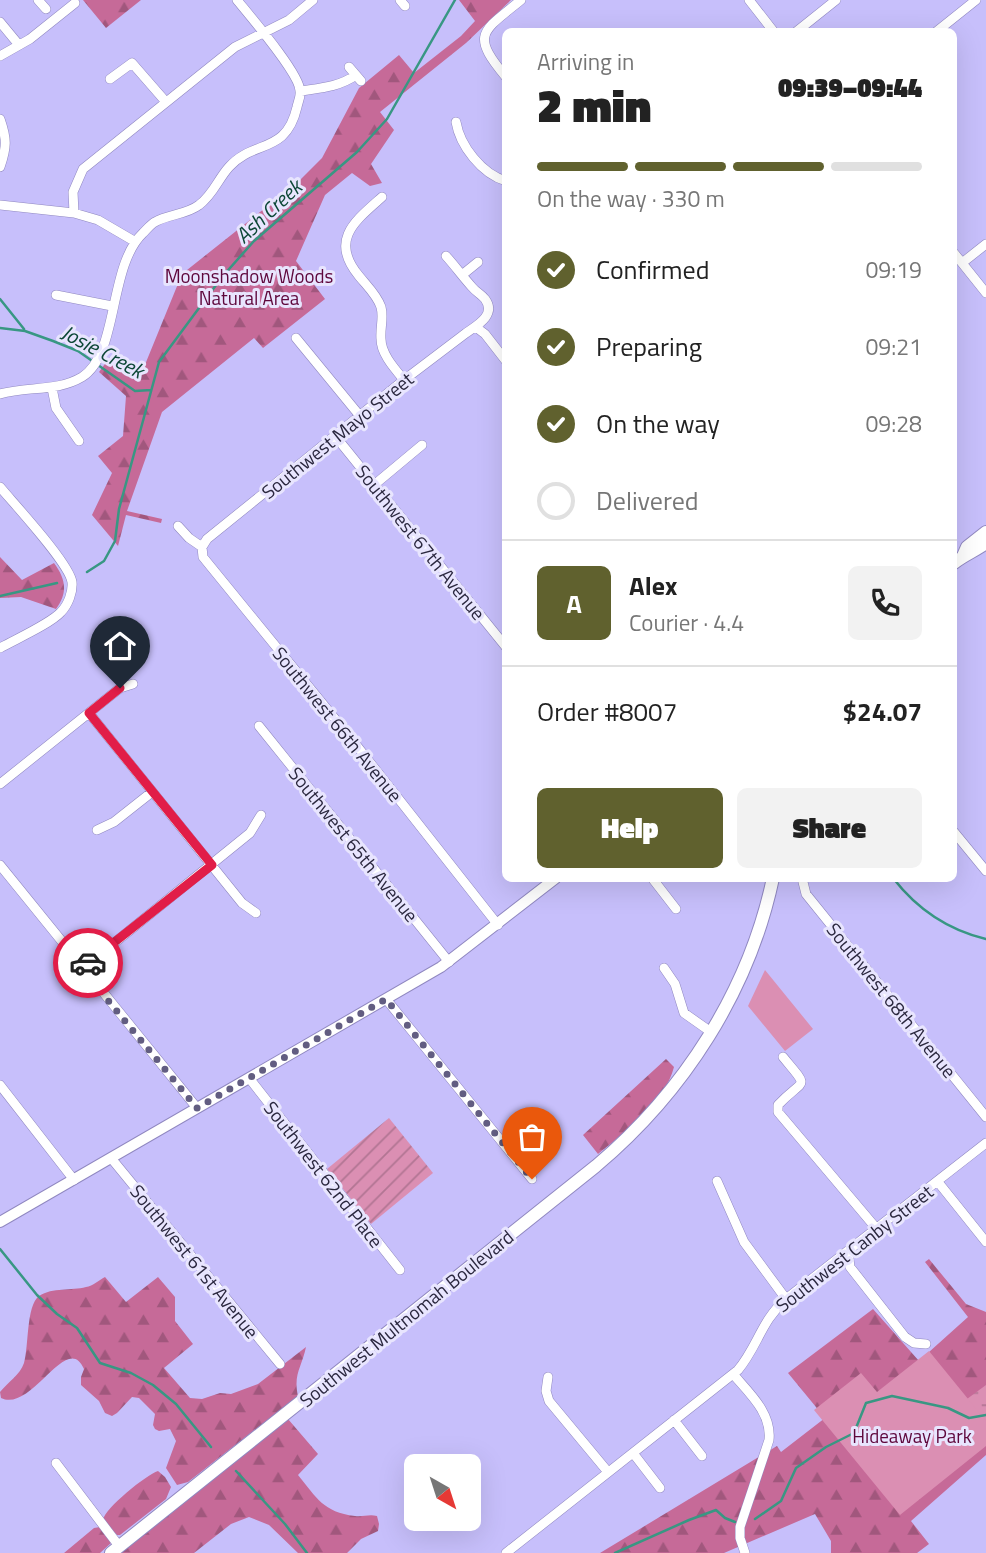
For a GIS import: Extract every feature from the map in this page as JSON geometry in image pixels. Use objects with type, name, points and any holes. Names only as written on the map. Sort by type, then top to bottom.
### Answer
[{"type":"main road","points":[[958,559],[967,547],[986,532]]},
{"type":"main road","points":[[958,559],[986,543]]},
{"type":"main road","name":"Southwest Multnomah Boulevard","points":[[115,1550],[615,1150],[666,1097],[711,1032],[732,995],[753,947],[772,882]]},
{"type":"street","points":[[38,0],[46,9]]},
{"type":"street","points":[[0,394],[20,388],[52,388],[84,376],[98,362],[112,306],[134,241],[155,221],[186,212],[200,204],[240,157],[288,132],[300,91],[295,74],[237,0]]},
{"type":"street","points":[[74,213],[74,192],[83,169],[235,47],[289,20],[313,0]]},
{"type":"street","points":[[502,72],[487,52],[484,39],[491,26],[521,0]]},
{"type":"street","points":[[749,0],[771,28]]},
{"type":"street","points":[[801,28],[836,0]]},
{"type":"street","points":[[941,28],[974,1],[986,7]]},
{"type":"street","points":[[0,56],[75,3]]},
{"type":"street","points":[[0,22],[19,45]]},
{"type":"street","points":[[110,79],[132,63],[166,102]]},
{"type":"street","points":[[300,91],[334,86],[355,75]]},
{"type":"street","points":[[0,119],[6,149],[0,167]]},
{"type":"street","points":[[456,122],[458,136],[481,165],[502,179]]},
{"type":"street","points":[[382,197],[353,224],[345,241],[346,256],[377,298],[383,320],[380,340],[384,351],[404,380]]},
{"type":"street","points":[[0,205],[74,213],[98,220],[134,241]]},
{"type":"street","points":[[962,263],[986,244]]},
{"type":"street","points":[[446,256],[488,304],[487,315],[477,328],[502,356]]},
{"type":"street","points":[[957,257],[986,293]]},
{"type":"street","points":[[462,275],[478,262]]},
{"type":"street","points":[[56,295],[112,306]]},
{"type":"street","name":"Southwest Mayo Street","points":[[202,547],[211,536],[404,380],[477,328]]},
{"type":"street","points":[[296,338],[360,416]]},
{"type":"street","points":[[52,388],[56,408],[79,441]]},
{"type":"street","name":"Southwest 67th Avenue","points":[[336,437],[502,642]]},
{"type":"street","points":[[374,485],[422,445]]},
{"type":"street","points":[[0,487],[59,559],[72,581],[71,592],[61,612],[0,648]]},
{"type":"street","name":"Southwest 66th Avenue","points":[[178,526],[202,547],[203,557],[498,925]]},
{"type":"street","points":[[0,784],[120,688],[133,684]]},
{"type":"street","points":[[89,713],[242,904],[256,913]]},
{"type":"street","name":"Southwest 65th Avenue","points":[[259,726],[449,962]]},
{"type":"street","points":[[97,830],[114,822],[152,792]]},
{"type":"street","points":[[82,969],[250,834],[261,815]]},
{"type":"street","points":[[957,836],[986,871]]},
{"type":"street","points":[[0,865],[197,1108]]},
{"type":"street","points":[[0,1222],[449,962],[551,882]]},
{"type":"street","points":[[655,882],[676,909]]},
{"type":"street","name":"Southwest 68th Avenue","points":[[802,882],[811,901],[986,1117]]},
{"type":"street","points":[[664,968],[675,984],[684,1013],[711,1032]]},
{"type":"street","points":[[386,999],[532,1179]]},
{"type":"street","points":[[783,1057],[800,1075],[802,1083],[778,1105],[778,1112],[876,1228]]},
{"type":"street","name":"Southwest 62nd Place","points":[[249,1078],[400,1270]]},
{"type":"street","points":[[0,1085],[74,1180]]},
{"type":"street","name":"Southwest Canby Street","points":[[506,1553],[733,1374],[747,1357],[767,1319],[786,1299],[986,1143]]},
{"type":"street","name":"Southwest 61st Avenue","points":[[111,1158],[280,1364]]},
{"type":"street","points":[[717,1181],[744,1242],[786,1299]]},
{"type":"street","points":[[938,1182],[986,1242]]},
{"type":"street","points":[[848,1251],[850,1267],[905,1337],[914,1343],[926,1344]]},
{"type":"street","points":[[733,1374],[763,1411],[769,1431],[769,1440],[740,1527],[745,1553]]},
{"type":"street","points":[[548,1377],[546,1391],[549,1401],[608,1472]]},
{"type":"street","points":[[674,1420],[702,1457]]},
{"type":"street","points":[[633,1453],[660,1488]]},
{"type":"street","points":[[56,1463],[115,1550]]},
{"type":"green space","points":[[83,0],[141,0],[106,28]]},
{"type":"green space","name":"Moonshadow Woods Natural Area","points":[[459,0],[511,0],[466,43],[380,112],[394,130],[371,164],[382,183],[370,186],[352,173],[325,195],[296,261],[325,299],[263,348],[254,338],[162,412],[127,511],[162,519],[161,523],[126,515],[118,546],[92,515],[112,473],[98,456],[123,436],[126,396],[99,372],[110,357],[142,372],[182,274],[299,181],[322,158],[359,88],[399,55],[414,73],[461,36],[475,21]]},
{"type":"green space","points":[[0,557],[22,580],[54,563],[64,586],[56,609],[21,597],[0,598]]},
{"type":"green space","points":[[765,970],[813,1029],[785,1051],[748,1006]]},
{"type":"green space","points":[[666,1059],[674,1067],[662,1092],[643,1115],[598,1154],[583,1135]]},
{"type":"green space","points":[[389,1118],[433,1173],[371,1224],[327,1169]]},
{"type":"green space","points":[[929,1259],[966,1304],[986,1312],[986,1455],[911,1521],[929,1544],[917,1553],[831,1553],[831,1541],[815,1514],[724,1553],[600,1553],[777,1446],[781,1452],[825,1418],[788,1373],[873,1309],[919,1361],[968,1317],[925,1262]]},
{"type":"green space","points":[[105,1277],[126,1302],[158,1277],[175,1297],[175,1321],[193,1344],[164,1368],[190,1398],[202,1399],[220,1393],[231,1394],[258,1384],[306,1347],[297,1376],[298,1396],[188,1482],[177,1485],[166,1468],[176,1441],[170,1429],[155,1429],[155,1414],[139,1398],[132,1397],[112,1416],[105,1413],[99,1401],[81,1385],[84,1369],[77,1360],[68,1359],[58,1365],[25,1394],[13,1399],[1,1398],[0,1392],[17,1375],[24,1363],[32,1308],[39,1296],[50,1291],[89,1286]]},
{"type":"green space","name":"Hideaway Park","points":[[929,1351],[986,1421],[986,1446],[900,1515],[814,1410],[861,1373],[877,1392]]},
{"type":"green space","points":[[986,1385],[986,1422],[967,1399]]},
{"type":"green space","points":[[288,1419],[318,1454],[298,1475],[310,1491],[335,1511],[355,1516],[377,1516],[378,1531],[361,1539],[347,1553],[298,1553],[269,1525],[249,1517],[231,1524],[194,1553],[120,1553]]},
{"type":"green space","points":[[158,1471],[171,1487],[166,1499],[117,1535],[103,1520],[105,1515],[127,1492]]},
{"type":"green space","points":[[100,1527],[111,1539],[111,1543],[100,1553],[64,1553],[94,1528]]},
{"type":"waterway","name":"Ash Creek","points":[[87,572],[104,561],[115,541],[119,509],[159,362],[222,277],[254,241],[357,152],[387,119],[455,0]]},
{"type":"waterway","points":[[0,299],[24,329]]},
{"type":"waterway","name":"Josie Creek","points":[[0,328],[25,331],[78,351],[135,391],[151,390]]},
{"type":"waterway","name":"Ash Creek","points":[[0,596],[57,583]]},
{"type":"waterway","points":[[896,882],[934,917],[959,930],[986,939]]},
{"type":"waterway","points":[[0,1249],[37,1295],[77,1328],[100,1363],[131,1373],[153,1385],[176,1404],[211,1447]]},
{"type":"waterway","points":[[755,1519],[781,1501],[796,1468],[826,1447],[854,1433],[866,1403],[892,1396],[948,1408],[969,1418],[986,1415]]},
{"type":"waterway","points":[[236,1471],[285,1524],[307,1553]]},
{"type":"waterway","points":[[615,1553],[716,1510],[735,1522]]},
{"type":"way so far","points":[[88,963],[82,969],[197,1108],[386,999],[532,1179]]},
{"type":"route","points":[[88,963],[212,865],[89,713],[120,688]]}]
